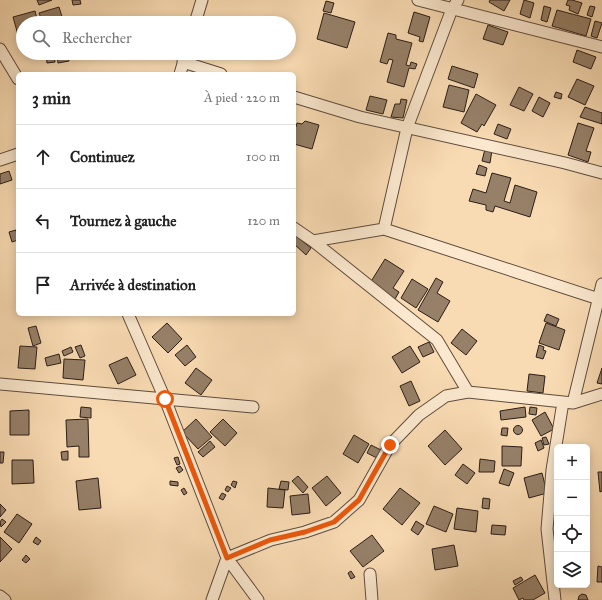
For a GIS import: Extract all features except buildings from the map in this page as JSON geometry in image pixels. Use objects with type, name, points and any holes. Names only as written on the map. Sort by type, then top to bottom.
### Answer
[{"type":"street","points":[[197,16],[202,0]]},
{"type":"street","points":[[418,0],[455,4],[602,47]]},
{"type":"street","points":[[384,229],[408,128],[455,4]]},
{"type":"street","points":[[0,49],[16,77]]},
{"type":"street","points":[[181,72],[184,60]]},
{"type":"street","points":[[190,60],[216,72]]},
{"type":"street","points":[[296,98],[360,117],[565,163],[602,173]]},
{"type":"street","points":[[0,160],[16,155]]},
{"type":"street","points":[[296,229],[313,241],[437,340],[468,392]]},
{"type":"street","points":[[313,241],[384,229],[600,299]]},
{"type":"street","points":[[555,600],[547,529],[552,470],[568,402],[600,299],[602,284]]},
{"type":"street","points":[[129,316],[165,399],[227,558],[258,600]]},
{"type":"street","points":[[0,384],[253,407]]},
{"type":"street","points":[[212,600],[227,558],[270,540],[305,532],[334,522],[359,500],[390,445],[419,415],[446,396],[468,392],[568,402],[602,394]]},
{"type":"street","points":[[370,574],[372,600]]},
{"type":"street","points":[[0,596],[5,600]]},
{"type":"route","points":[[165,399],[227,558],[270,540],[305,532],[334,522],[359,500],[390,445]]}]
